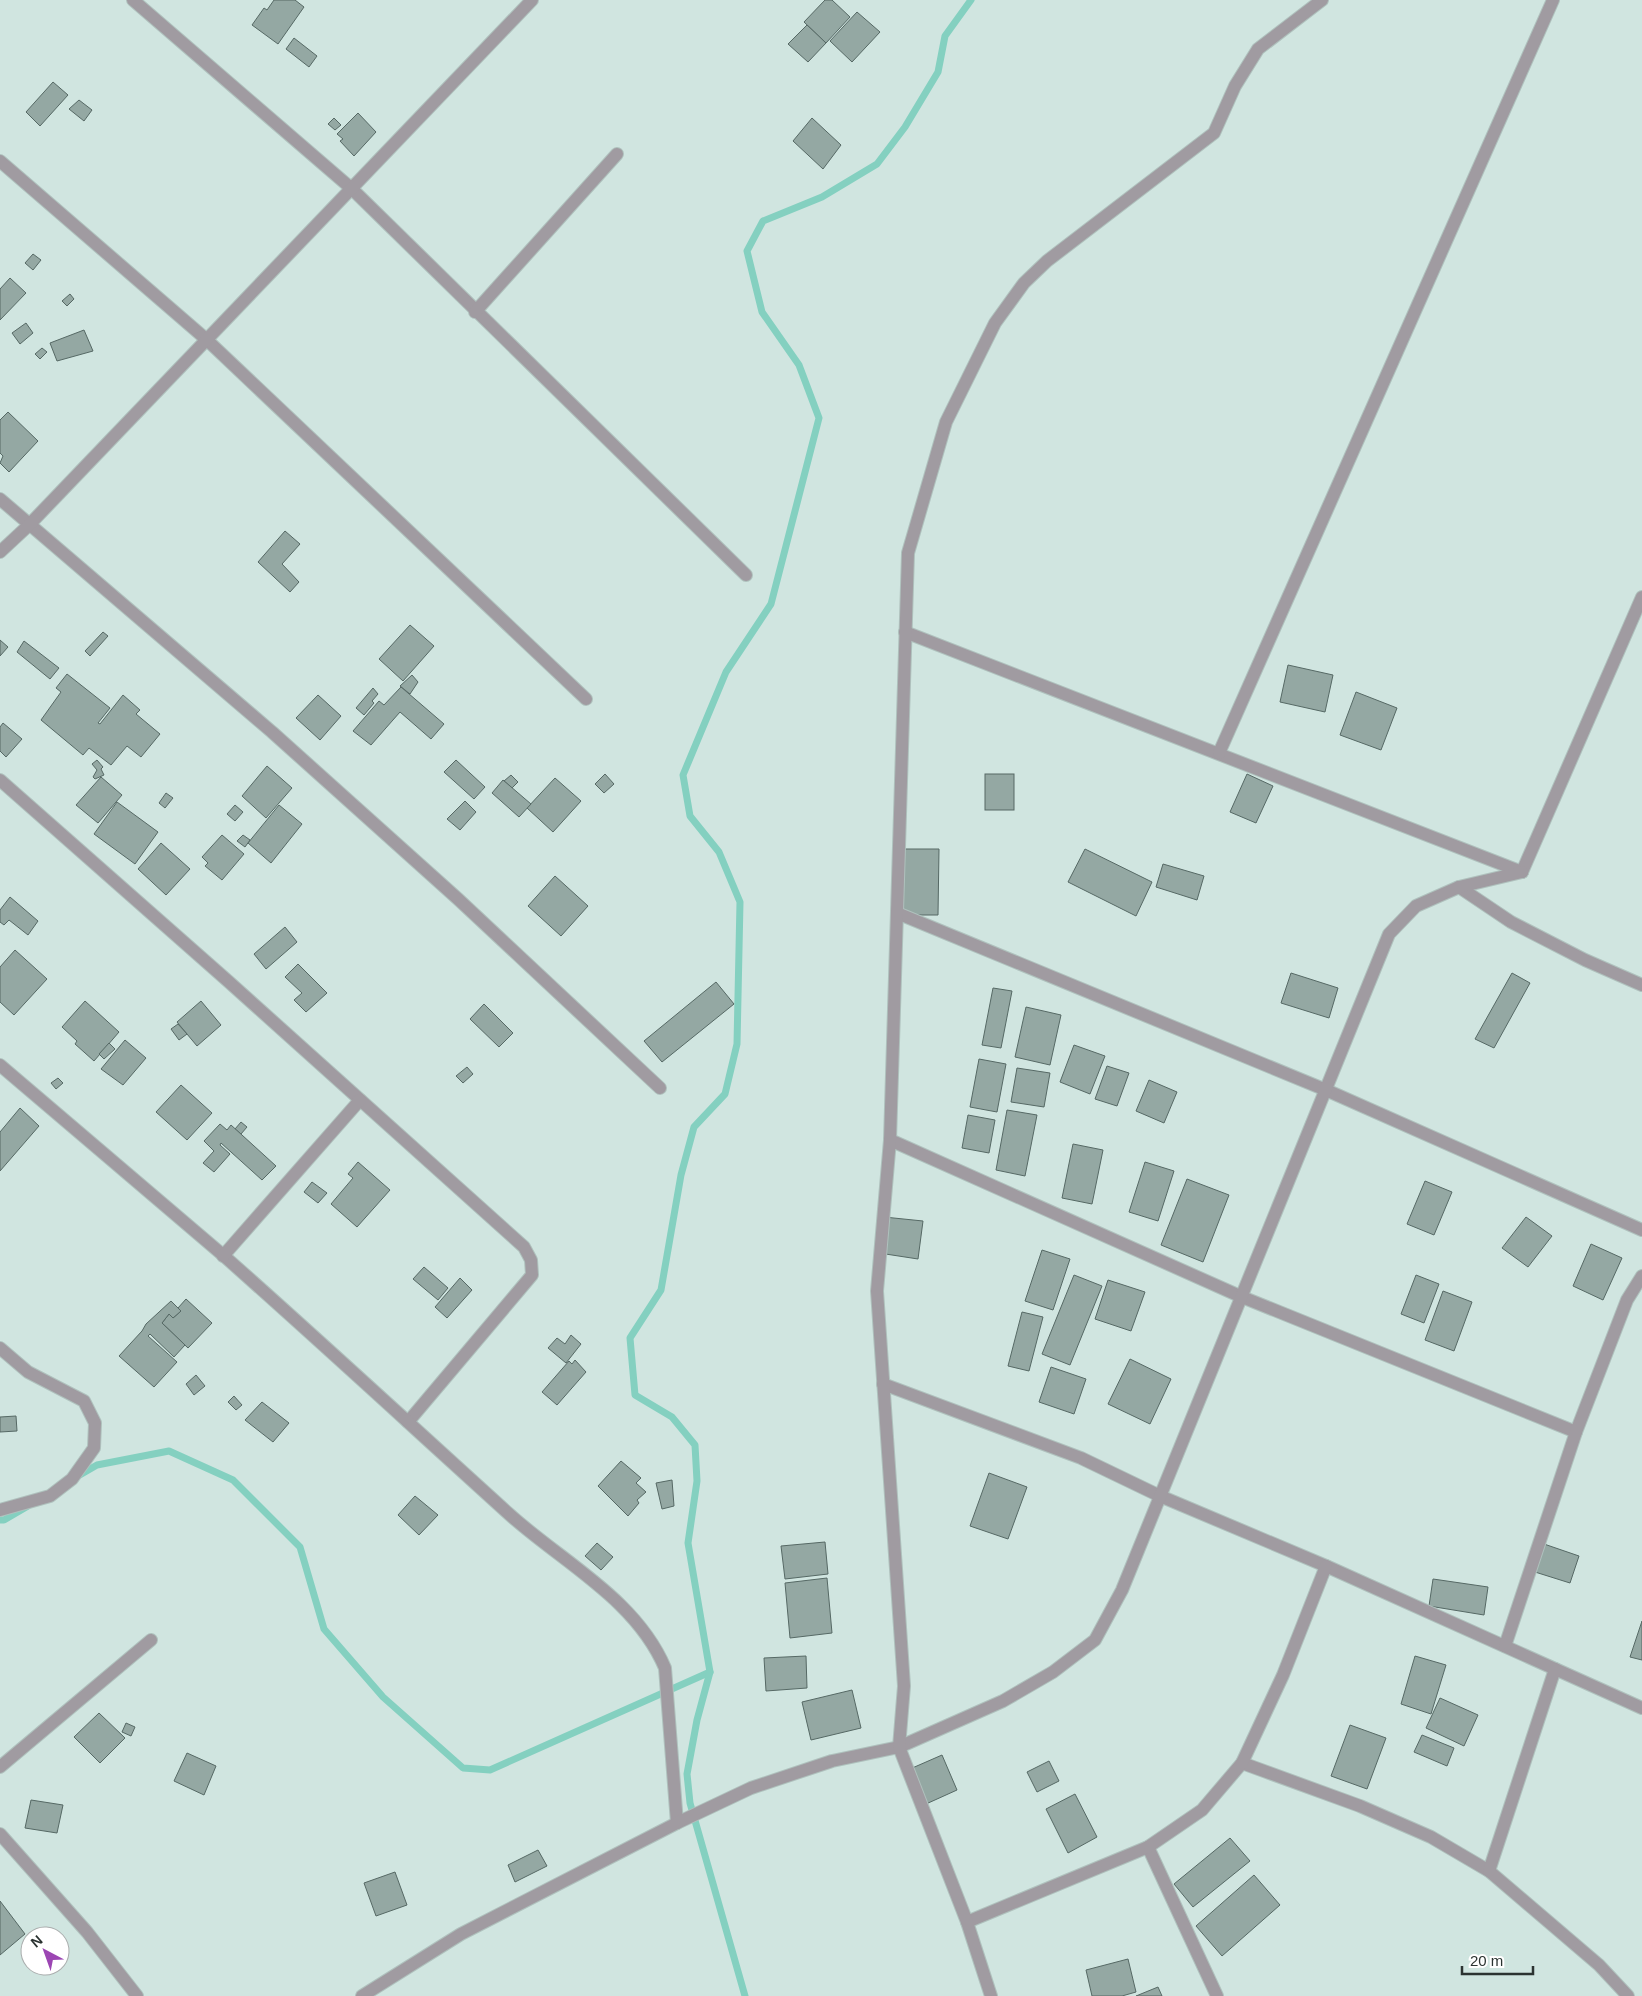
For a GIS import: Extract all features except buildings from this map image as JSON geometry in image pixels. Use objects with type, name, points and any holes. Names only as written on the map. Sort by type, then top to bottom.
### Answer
[{"type":"street","points":[[133,0],[352,189],[475,312],[746,575]]},
{"type":"street","points":[[0,552],[29,525],[532,0]]},
{"type":"street","points":[[991,1996],[967,1922],[900,1747],[904,1686],[877,1291],[890,1140],[908,553],[946,422],[995,323],[1024,283],[1047,261],[1214,132],[1235,86],[1258,49],[1322,0]]},
{"type":"street","points":[[1220,753],[1553,0]]},
{"type":"street","points":[[475,312],[617,154]]},
{"type":"street","points":[[0,161],[207,340],[586,699]]},
{"type":"street","points":[[0,499],[272,732],[458,899],[660,1088]]},
{"type":"street","points":[[1522,872],[1642,597]]},
{"type":"street","points":[[905,632],[1522,872]]},
{"type":"street","points":[[0,780],[524,1248],[531,1260],[532,1275],[408,1422]]},
{"type":"street","points":[[365,1995],[461,1934],[677,1823],[751,1788],[832,1761],[900,1747],[1003,1701],[1054,1672],[1095,1640],[1122,1590],[1389,934],[1416,906],[1459,887],[1522,872]]},
{"type":"street","points":[[1459,887],[1511,922],[1585,960],[1642,985]]},
{"type":"street","points":[[897,913],[1326,1090],[1642,1230]]},
{"type":"street","points":[[0,1065],[223,1256],[517,1521],[607,1591],[657,1649],[665,1668],[677,1823]]},
{"type":"street","points":[[223,1256],[360,1100]]},
{"type":"street","points":[[890,1140],[1242,1297],[1576,1432]]},
{"type":"street","points":[[1505,1646],[1576,1432],[1627,1300],[1642,1276]]},
{"type":"street","points":[[0,1348],[28,1372],[84,1401],[95,1423],[94,1448],[72,1479],[50,1496],[0,1510]]},
{"type":"street","points":[[883,1384],[1081,1458],[1160,1496],[1326,1566],[1642,1708]]},
{"type":"street","points":[[967,1922],[1148,1848],[1202,1810],[1242,1763],[1283,1675],[1326,1566]]},
{"type":"street","points":[[0,1767],[151,1640]]},
{"type":"street","points":[[1489,1871],[1555,1669]]},
{"type":"street","points":[[1242,1763],[1360,1806],[1431,1837],[1489,1871],[1599,1965],[1628,1996]]},
{"type":"street","points":[[0,1834],[87,1932],[137,1996]]},
{"type":"street","points":[[1148,1848],[1217,1996]]},
{"type":"waterway","points":[[745,1996],[690,1803],[687,1774],[697,1720],[710,1672],[688,1543],[697,1481],[695,1445],[672,1417],[635,1395],[630,1338],[661,1290],[681,1175],[694,1127],[725,1094],[737,1044],[740,902],[719,852],[690,816],[683,775],[726,672],[771,604],[819,418],[799,365],[762,312],[747,251],[763,221],[822,197],[877,164],[905,127],[938,72],[945,36],[971,0]]},
{"type":"waterway","points":[[78,1476],[97,1465],[169,1451],[233,1480],[300,1547],[324,1629],[383,1697],[463,1768],[490,1770],[710,1672]]},
{"type":"waterway","points":[[0,1520],[4,1520],[28,1506]]}]
